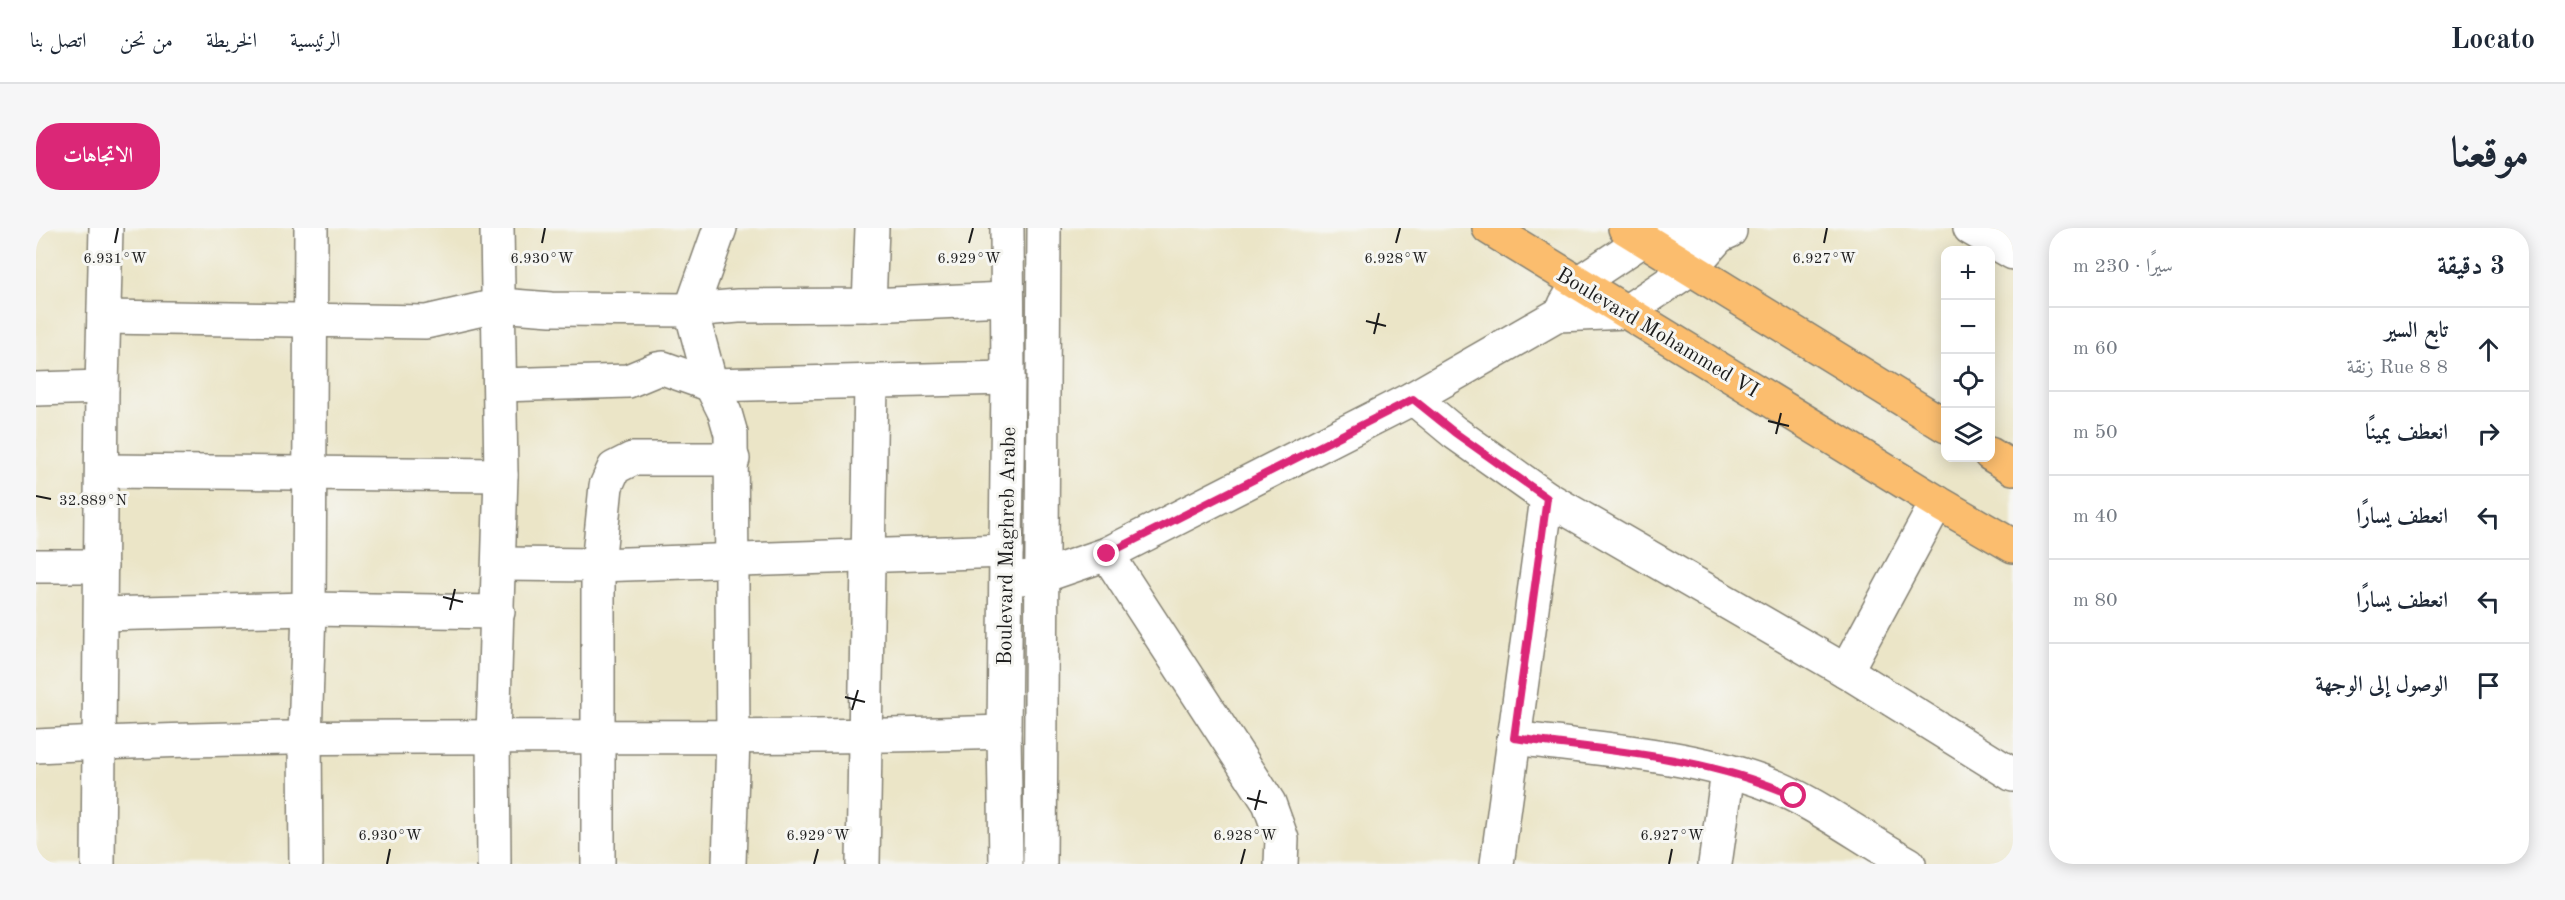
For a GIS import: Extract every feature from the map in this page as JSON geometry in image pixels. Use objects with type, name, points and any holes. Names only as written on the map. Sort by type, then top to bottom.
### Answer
[{"type":"main road","name":"Boulevard Mohammed VI","points":[[1489,228],[1937,502],[2013,546]]},
{"type":"main road","points":[[1634,234],[1941,423]]},
{"type":"main road","points":[[1995,457],[2013,468]]},
{"type":"street","points":[[98,864],[102,387],[106,228]]},
{"type":"street","points":[[306,864],[305,738],[309,609],[311,228]]},
{"type":"street","points":[[494,864],[493,737],[501,475],[497,228]]},
{"type":"street","points":[[720,228],[691,310],[711,385],[725,413],[731,434],[733,459],[733,738],[729,864]]},
{"type":"street","points":[[869,305],[872,228]]},
{"type":"street","name":"Boulevard Maghreb Arabe","points":[[1006,864],[1004,732],[1008,378],[1007,228]]},
{"type":"street","name":"Boulevard Maghreb Arabe","points":[[1040,864],[1044,228]]},
{"type":"street","points":[[1970,228],[2013,253]]},
{"type":"street","points":[[1558,315],[1578,283],[1634,234],[1729,231]]},
{"type":"street","points":[[499,564],[598,565],[866,555],[1006,565],[1043,576],[1107,554],[1413,399],[1558,315],[1626,312],[1690,269],[1729,231]]},
{"type":"street","points":[[104,317],[426,322],[500,305],[551,309],[691,310],[738,306],[869,305],[1006,300]]},
{"type":"street","points":[[500,385],[628,381],[663,368],[711,385],[1008,378]]},
{"type":"street","points":[[863,864],[866,555],[871,383]]},
{"type":"street","points":[[36,389],[102,387]]},
{"type":"street","points":[[1413,399],[1454,432],[1547,498],[1846,671],[2013,775]]},
{"type":"street","points":[[598,864],[596,736],[598,565],[609,476],[618,465],[632,459],[733,459]]},
{"type":"street","points":[[103,471],[501,475]]},
{"type":"street","points":[[1497,864],[1547,498]]},
{"type":"street","points":[[1846,671],[1937,502]]},
{"type":"street","points":[[1107,554],[1269,802],[1282,839],[1281,864]]},
{"type":"street","points":[[36,566],[101,566]]},
{"type":"street","points":[[101,614],[309,609],[498,612]]},
{"type":"street","points":[[36,746],[305,738],[866,737],[1004,732]]},
{"type":"street","points":[[1514,738],[1651,756],[1728,772],[1762,782],[1794,796],[1909,864]]},
{"type":"street","points":[[1715,864],[1728,772]]},
{"type":"route","points":[[1107,554],[1413,399],[1454,432],[1547,498],[1514,738],[1694,764],[1762,782],[1794,796]]}]
